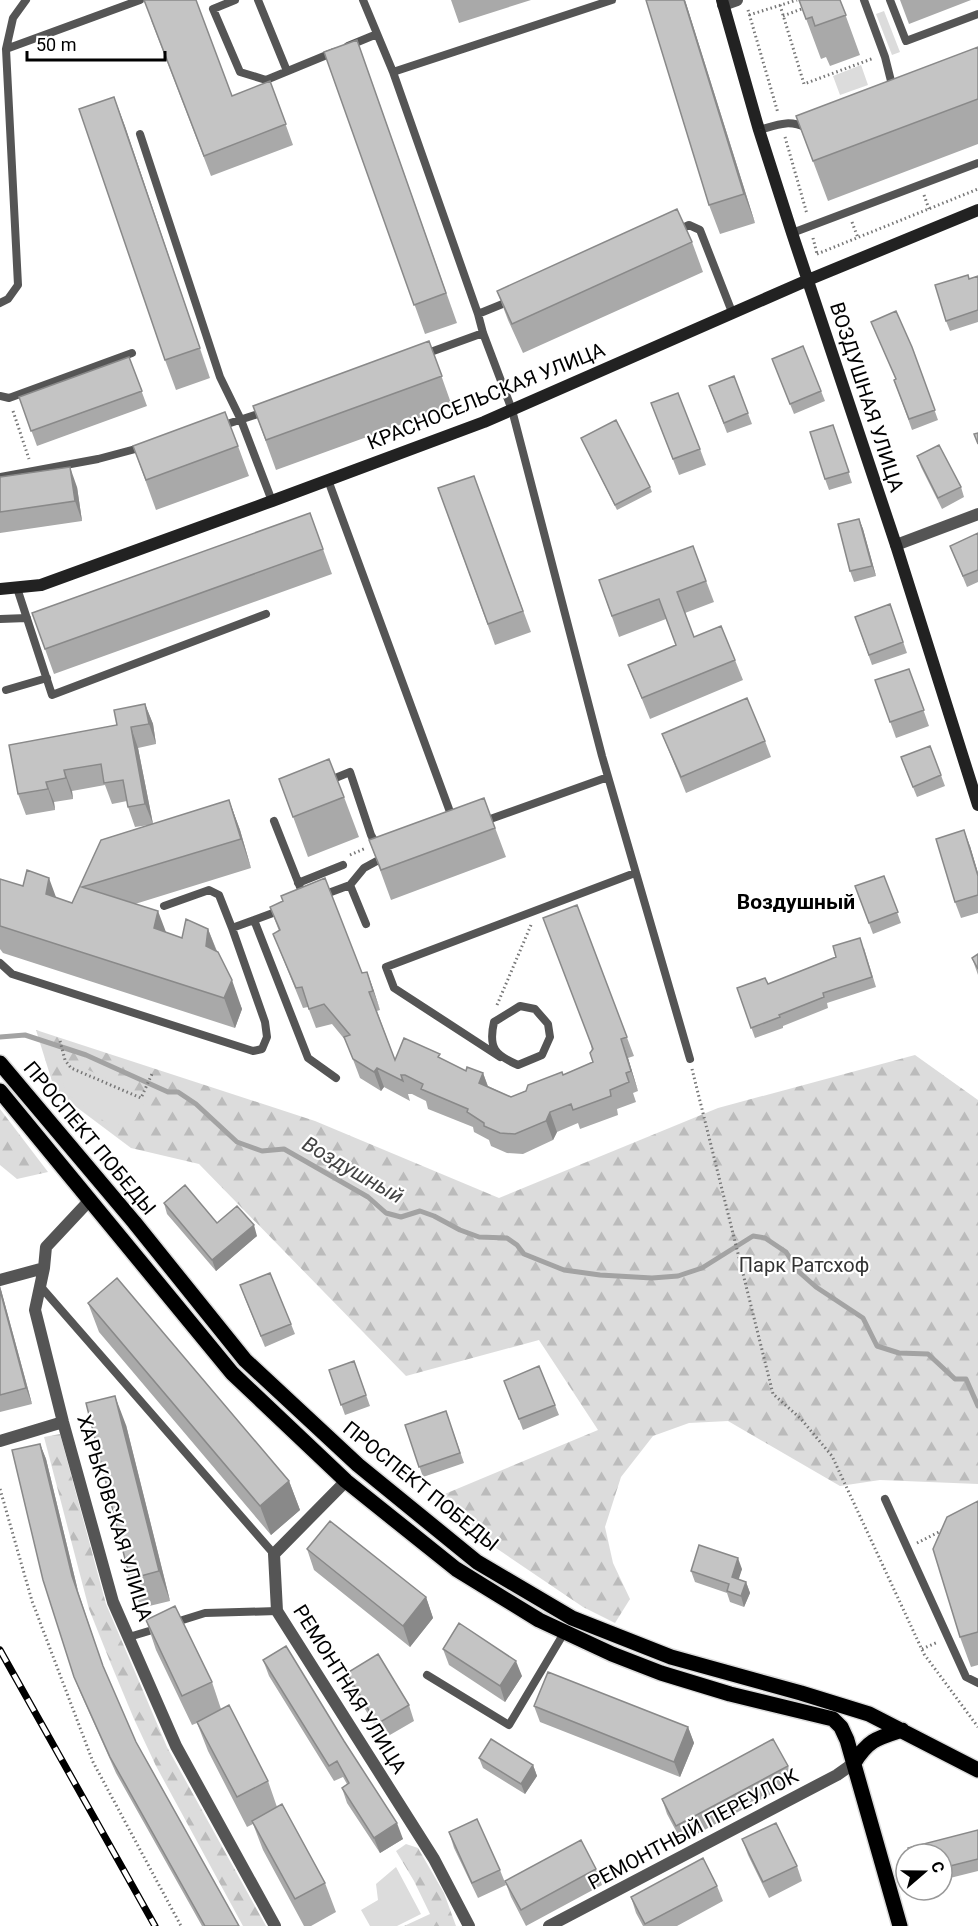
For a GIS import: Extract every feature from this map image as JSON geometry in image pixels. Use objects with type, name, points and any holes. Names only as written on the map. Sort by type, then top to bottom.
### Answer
[{"type":"main road","name":"ВОЗДУШНАЯ УЛИЦА","points":[[722,2],[759,130],[976,791],[978,805]]},
{"type":"main road","name":"КРАСНОСЕЛЬСКАЯ УЛИЦА","points":[[0,589],[41,585],[512,410],[732,312],[978,210]]},
{"type":"main road","name":"ПРОСПЕКТ ПОБЕДЫ","points":[[0,1063],[105,1187],[245,1360],[358,1465],[477,1562],[572,1618],[671,1657],[869,1714],[978,1770]]},
{"type":"main road","name":"ПРОСПЕКТ ПОБЕДЫ","points":[[0,1091],[232,1373],[346,1481],[456,1569],[564,1633],[612,1654],[662,1673],[730,1694],[833,1719],[841,1727],[854,1763]]},
{"type":"main road","name":"ХАРЬКОВСКАЯ УЛИЦА","points":[[89,1202],[105,1187]]},
{"type":"main road","points":[[899,1926],[854,1763],[864,1747],[878,1737],[902,1730]]},
{"type":"street","points":[[722,2],[737,0]]},
{"type":"street","points":[[896,545],[978,513]]},
{"type":"street","name":"ХАРЬКОВСКАЯ УЛИЦА","points":[[89,1202],[46,1247],[35,1310],[63,1422],[113,1602],[176,1746],[275,1926]]},
{"type":"street","points":[[0,1280],[44,1268]]},
{"type":"street","points":[[0,1441],[63,1422]]},
{"type":"street","points":[[274,1554],[346,1481]]},
{"type":"street","name":"РЕМОНТНАЯ УЛИЦА","points":[[274,1554],[278,1611],[434,1859],[469,1926]]},
{"type":"street","name":"РЕМОНТНЫЙ ПЕРЕУЛОК","points":[[549,1926],[837,1775],[854,1763]]},
{"type":"lane","points":[[0,303],[8,299],[18,285],[6,49],[13,18],[26,0]]},
{"type":"lane","points":[[6,49],[140,0]]},
{"type":"lane","points":[[235,0],[213,9],[240,72],[266,80],[377,34]]},
{"type":"lane","points":[[258,0],[287,71]]},
{"type":"lane","points":[[363,0],[393,72],[512,410],[608,777],[690,1059]]},
{"type":"lane","points":[[393,72],[612,0]]},
{"type":"lane","points":[[864,0],[884,54],[894,95]]},
{"type":"lane","points":[[890,0],[906,41],[978,14]]},
{"type":"lane","points":[[759,130],[781,124],[796,123],[811,131]]},
{"type":"lane","points":[[140,134],[220,377],[241,420],[272,501]]},
{"type":"lane","points":[[792,233],[978,163]]},
{"type":"lane","points":[[671,233],[689,225],[700,230],[732,312]]},
{"type":"lane","points":[[478,314],[522,296]]},
{"type":"lane","points":[[417,357],[483,333]]},
{"type":"lane","points":[[0,396],[9,398],[132,353]]},
{"type":"lane","points":[[208,429],[274,408]]},
{"type":"lane","points":[[0,477],[98,459],[153,444]]},
{"type":"lane","points":[[328,480],[457,831]]},
{"type":"lane","points":[[16,588],[52,695],[266,614]]},
{"type":"lane","points":[[0,619],[27,618]]},
{"type":"lane","points":[[6,690],[47,678]]},
{"type":"lane","points":[[322,783],[350,772],[371,835],[383,857]]},
{"type":"lane","points":[[478,823],[608,777]]},
{"type":"lane","points":[[274,821],[306,901]]},
{"type":"lane","points":[[295,905],[350,885],[364,868],[394,853]]},
{"type":"lane","points":[[298,883],[343,865]]},
{"type":"lane","points":[[500,1057],[494,1048],[491,1036],[494,1022],[520,1006],[535,1009],[548,1024],[550,1037],[542,1055],[518,1065],[500,1057],[394,988],[386,967],[635,873]]},
{"type":"lane","points":[[350,885],[366,924]]},
{"type":"lane","points":[[0,963],[12,974],[254,1051],[262,1048],[267,1037],[265,1022],[219,895],[209,890],[164,906]]},
{"type":"lane","points":[[232,928],[285,909]]},
{"type":"lane","points":[[254,920],[308,1058],[336,1078]]},
{"type":"lane","points":[[40,1287],[274,1554]]},
{"type":"lane","points":[[885,1499],[966,1677],[978,1683]]},
{"type":"lane","points":[[129,1637],[205,1613],[278,1611]]},
{"type":"lane","points":[[427,1675],[509,1725],[564,1633]]},
{"type":"path","points":[[749,15],[797,0]]},
{"type":"path","points":[[780,5],[804,84],[884,54]]},
{"type":"path","points":[[783,16],[804,8]]},
{"type":"path","points":[[802,262],[823,251],[978,189]]},
{"type":"path","points":[[9,398],[33,471]]},
{"type":"path","points":[[343,865],[340,858],[366,848],[362,839],[371,835]]},
{"type":"path","points":[[494,1013],[538,910]]},
{"type":"path","points":[[60,1041],[65,1060],[71,1068],[141,1098],[152,1074]]},
{"type":"path","points":[[690,1059],[772,1394],[801,1419],[832,1456],[924,1654],[978,1727]]},
{"type":"path","points":[[0,1489],[32,1601],[93,1762],[181,1926]]},
{"type":"path","points":[[907,1548],[948,1527]]},
{"type":"green space","points":[[884,11],[900,52],[892,55],[876,14]]},
{"type":"green space","points":[[861,65],[868,85],[840,95],[833,76]]},
{"type":"green space","name":"Парк Ратсхоф","points":[[36,1030],[315,1121],[499,1198],[718,1108],[915,1055],[978,1100],[978,1484],[880,1480],[840,1486],[728,1421],[689,1423],[653,1436],[621,1477],[605,1527],[613,1563],[630,1599],[615,1623],[583,1607],[496,1548],[440,1496],[598,1430],[539,1340],[406,1376],[199,1164],[131,1148],[55,1091]]},
{"type":"green space","points":[[73,1063],[147,1097],[135,1120],[112,1127],[65,1092],[61,1067]]},
{"type":"green space","points":[[0,1109],[48,1172],[17,1179],[0,1165]]},
{"type":"green space","points":[[60,1434],[106,1604],[167,1747],[266,1926],[243,1926],[156,1766],[134,1719],[89,1609],[44,1437]]},
{"type":"green space","points":[[406,1844],[418,1848],[444,1893],[456,1926],[404,1926],[430,1914],[396,1851]]},
{"type":"green space","points":[[396,1867],[421,1914],[397,1926],[370,1926],[361,1910],[378,1900],[376,1884]]},
{"type":"building","points":[[144,0],[196,0],[232,96],[270,81],[286,124],[204,156]]},
{"type":"building","points":[[646,0],[684,0],[744,194],[709,205]]},
{"type":"building","points":[[799,0],[840,0],[846,15],[815,26],[812,17],[806,19]]},
{"type":"building","points":[[357,40],[446,293],[414,305],[324,52]]},
{"type":"building","points":[[978,47],[978,99],[813,161],[796,116]]},
{"type":"building","points":[[114,97],[200,348],[165,360],[79,109]]},
{"type":"building","points":[[677,209],[692,242],[512,324],[497,291]]},
{"type":"building","points":[[968,275],[969,279],[978,276],[978,310],[946,321],[935,285]]},
{"type":"building","points":[[896,311],[935,410],[909,419],[894,380],[896,379],[871,322]]},
{"type":"building","points":[[429,341],[442,376],[266,440],[253,406]]},
{"type":"building","points":[[803,346],[821,391],[790,404],[772,359]]},
{"type":"building","points":[[129,357],[142,391],[31,431],[19,397]]},
{"type":"building","points":[[734,376],[748,413],[724,423],[709,386]]},
{"type":"building","points":[[678,393],[700,449],[673,459],[651,403]]},
{"type":"building","points":[[225,412],[238,446],[146,480],[133,446]]},
{"type":"building","points":[[616,420],[650,487],[615,505],[581,438]]},
{"type":"building","points":[[833,425],[849,472],[825,479],[810,432]]},
{"type":"building","points":[[939,445],[961,487],[938,498],[917,456]]},
{"type":"building","points":[[70,467],[75,501],[0,512],[0,477]]},
{"type":"building","points":[[474,476],[523,611],[488,624],[438,488]]},
{"type":"building","points":[[310,513],[323,549],[45,649],[32,613]]},
{"type":"building","points":[[859,519],[872,566],[850,571],[838,524]]},
{"type":"building","points":[[978,533],[978,570],[963,576],[950,546]]},
{"type":"building","points":[[693,546],[706,581],[677,592],[694,637],[721,626],[735,660],[642,698],[628,665],[676,645],[659,599],[612,616],[599,580]]},
{"type":"building","points":[[890,604],[903,642],[869,655],[855,617]]},
{"type":"building","points":[[909,669],[924,710],[890,722],[875,680]]},
{"type":"building","points":[[747,698],[765,741],[681,777],[662,734]]},
{"type":"building","points":[[145,704],[149,724],[131,727],[145,804],[128,807],[123,780],[104,783],[101,764],[64,770],[66,778],[46,782],[48,789],[18,794],[9,745],[117,725],[114,710]]},
{"type":"building","points":[[930,746],[941,775],[913,787],[901,757]]},
{"type":"building","points":[[329,759],[344,797],[293,817],[279,779]]},
{"type":"building","points":[[484,798],[495,828],[381,870],[369,840]]},
{"type":"building","points":[[229,800],[241,839],[82,887],[158,911],[154,928],[182,938],[186,919],[208,929],[206,946],[218,952],[232,980],[224,998],[0,926],[0,879],[23,886],[27,870],[49,878],[46,894],[72,903],[101,840]]},
{"type":"building","points":[[964,830],[978,876],[978,895],[955,902],[936,839]]},
{"type":"building","points":[[884,876],[898,912],[869,923],[855,886]]},
{"type":"building","points":[[325,878],[362,973],[367,972],[373,991],[369,992],[395,1060],[404,1038],[440,1054],[438,1057],[466,1071],[467,1067],[483,1073],[479,1083],[511,1097],[526,1091],[528,1085],[562,1072],[563,1075],[593,1062],[590,1053],[593,1049],[543,918],[577,905],[627,1037],[621,1039],[631,1071],[626,1073],[629,1082],[610,1090],[611,1096],[573,1110],[571,1104],[550,1112],[546,1121],[515,1134],[500,1133],[484,1126],[484,1123],[467,1112],[468,1109],[421,1089],[423,1084],[401,1075],[403,1081],[377,1068],[374,1072],[353,1059],[344,1037],[350,1035],[324,1004],[309,1009],[302,987],[296,988],[273,934],[280,930],[270,907],[283,901],[281,896]]},
{"type":"building","points":[[860,938],[872,977],[823,993],[824,997],[751,1028],[737,988],[765,978],[768,984],[836,957],[833,946]]},
{"type":"building","points":[[978,954],[978,969],[972,958]]},
{"type":"building","points":[[185,1185],[217,1223],[237,1206],[254,1225],[212,1260],[164,1203]]},
{"type":"building","points":[[270,1273],[291,1324],[261,1336],[240,1285]]},
{"type":"building","points":[[117,1278],[289,1481],[260,1506],[88,1303]]},
{"type":"building","points":[[0,1290],[26,1388],[0,1395]]},
{"type":"building","points":[[354,1361],[366,1395],[341,1405],[329,1370]]},
{"type":"building","points":[[539,1366],[555,1405],[519,1419],[504,1381]]},
{"type":"building","points":[[115,1396],[159,1571],[130,1579],[86,1403]]},
{"type":"building","points":[[446,1411],[460,1453],[419,1467],[405,1425]]},
{"type":"building","points":[[40,1444],[72,1576],[103,1666],[136,1742],[239,1926],[205,1926],[110,1757],[74,1677],[43,1580],[12,1450]]},
{"type":"building","points":[[978,1501],[978,1632],[960,1637],[933,1549],[947,1517]]},
{"type":"building","points":[[330,1521],[426,1597],[403,1626],[307,1549]]},
{"type":"building","points":[[699,1545],[738,1558],[732,1577],[746,1582],[741,1596],[727,1591],[729,1584],[691,1571]]},
{"type":"building","points":[[175,1606],[212,1682],[182,1696],[146,1620]]},
{"type":"building","points":[[459,1623],[516,1661],[500,1686],[443,1649]]},
{"type":"building","points":[[286,1646],[397,1823],[374,1838],[342,1788],[349,1783],[337,1761],[329,1766],[263,1660]]},
{"type":"building","points":[[378,1654],[409,1705],[377,1724],[347,1673]]},
{"type":"building","points":[[548,1672],[688,1727],[674,1762],[534,1706]]},
{"type":"building","points":[[229,1705],[268,1781],[237,1797],[197,1722]]},
{"type":"building","points":[[491,1739],[533,1765],[521,1784],[479,1758]]},
{"type":"building","points":[[773,1739],[788,1766],[676,1826],[662,1799]]},
{"type":"building","points":[[282,1804],[325,1883],[295,1899],[252,1821]]},
{"type":"building","points":[[477,1819],[500,1870],[472,1883],[449,1832]]},
{"type":"building","points":[[776,1823],[797,1866],[763,1882],[742,1839]]},
{"type":"building","points":[[978,1830],[978,1859],[954,1865],[954,1842],[931,1842]]},
{"type":"building","points":[[581,1840],[596,1869],[521,1910],[505,1881]]},
{"type":"building","points":[[703,1858],[717,1886],[645,1924],[631,1897]]},
{"type":"waterway","name":"Воздушный","points":[[0,1037],[25,1035],[86,1055],[168,1092],[178,1092],[196,1104],[237,1142],[262,1151],[284,1149],[368,1197],[386,1213],[401,1217],[420,1211],[479,1237],[507,1238],[524,1254],[564,1270],[652,1278],[678,1276],[702,1268],[753,1236],[765,1238],[786,1252],[799,1272],[816,1287],[863,1318],[877,1346],[899,1353],[928,1354],[955,1379],[966,1379],[978,1406]]},
{"type":"railway","points":[[0,1650],[155,1926]]},
{"type":"district","name":"Воздушный","points":[[796,902]]}]
